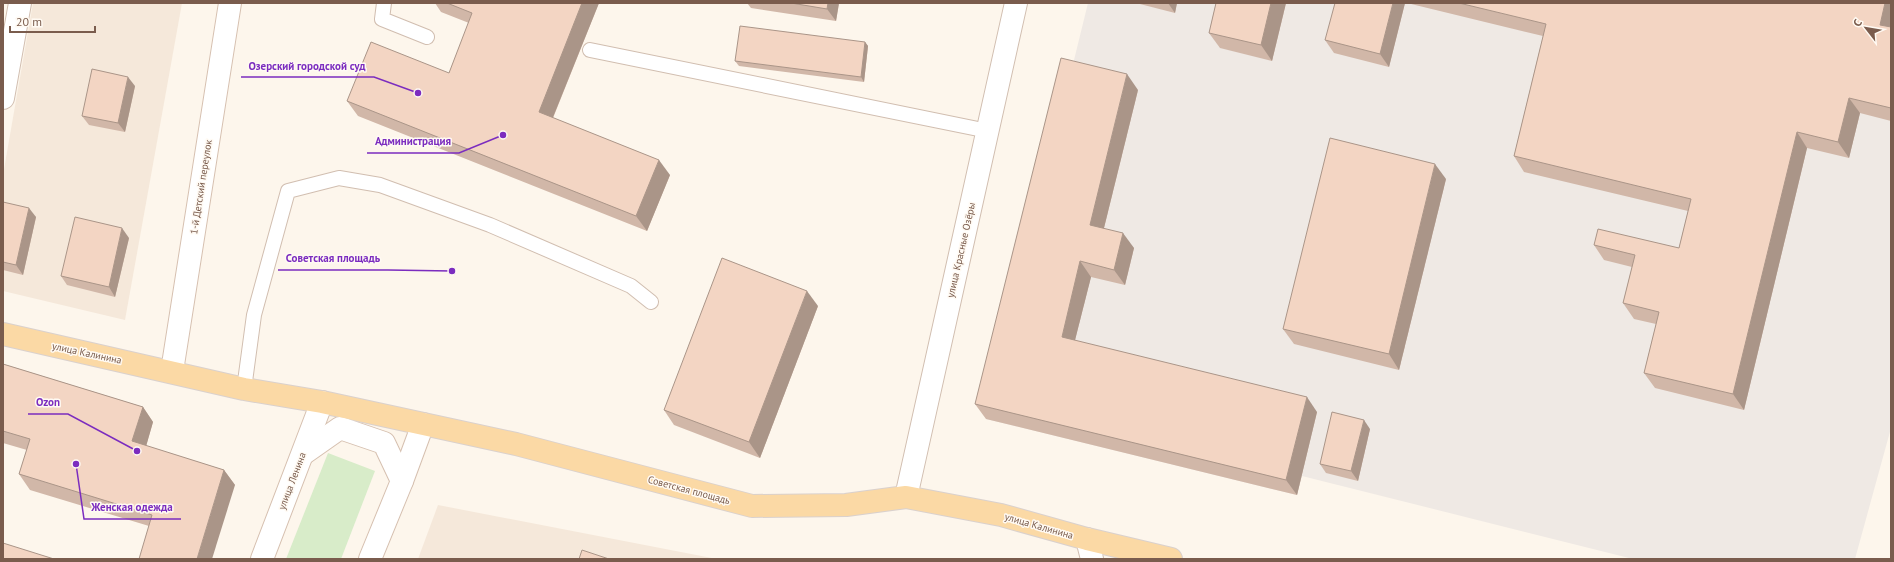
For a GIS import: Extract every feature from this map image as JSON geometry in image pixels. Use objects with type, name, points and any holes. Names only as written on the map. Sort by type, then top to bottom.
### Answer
[{"type":"main road","name":"улица Калинина","points":[[3,334],[172,371]]},
{"type":"main road","name":"Советская площадь","points":[[172,371],[244,389],[322,402],[516,444],[752,506],[846,505],[906,497]]},
{"type":"main road","name":"улица Калинина","points":[[906,497],[1001,515],[1089,549],[1171,559]]},
{"type":"street","points":[[3,98],[20,3]]},
{"type":"street","name":"1-й Детский переулок","points":[[172,371],[230,3]]},
{"type":"street","name":"улица Красные Озёры","points":[[906,497],[1016,3]]},
{"type":"street","name":"улица Ленина","points":[[262,559],[322,402]]},
{"type":"street","points":[[370,559],[402,481],[423,424]]},
{"type":"street","points":[[303,454],[340,428],[384,443],[402,481]]},
{"type":"lane","points":[[384,3],[382,19],[427,37]]},
{"type":"lane","points":[[590,50],[988,131]]},
{"type":"lane","points":[[244,389],[254,315],[288,191],[339,178],[380,185],[490,225],[631,286],[651,302]]},
{"type":"shaded area","points":[[33,3],[182,3],[125,320],[3,291],[3,175]]},
{"type":"shaded area","points":[[1088,3],[1891,3],[1891,428],[1855,559],[1633,559],[1302,476],[1297,495],[986,419]]},
{"type":"shaded area","points":[[438,505],[717,559],[418,559]]},
{"type":"green space","points":[[328,453],[375,471],[341,559],[286,559]]},
{"type":"building","points":[[447,3],[582,3],[539,112],[659,160],[636,216],[347,101],[371,42],[449,73],[472,13]]},
{"type":"building","points":[[791,3],[828,3],[827,9]]},
{"type":"building","points":[[1216,3],[1271,3],[1261,45],[1209,33]]},
{"type":"building","points":[[1335,3],[1393,3],[1380,54],[1325,40]]},
{"type":"building","points":[[1459,3],[1885,3],[1880,25],[1891,27],[1891,108],[1849,98],[1838,142],[1797,132],[1733,394],[1644,373],[1659,312],[1623,303],[1635,255],[1594,245],[1598,229],[1679,248],[1691,199],[1514,156],[1546,24]]},
{"type":"building","points":[[740,26],[865,42],[861,77],[735,61]]},
{"type":"building","points":[[1061,58],[1127,74],[1090,225],[1123,233],[1114,270],[1080,261],[1062,337],[1307,397],[1286,480],[975,404]]},
{"type":"building","points":[[92,69],[128,77],[118,123],[82,116]]},
{"type":"building","points":[[1330,138],[1435,164],[1389,354],[1283,329]]},
{"type":"building","points":[[3,202],[29,208],[16,265],[3,262]]},
{"type":"building","points":[[75,217],[122,228],[109,287],[61,276]]},
{"type":"building","points":[[722,258],[807,291],[749,442],[664,410]]},
{"type":"building","points":[[3,364],[143,407],[132,441],[224,470],[197,559],[139,559],[152,515],[19,474],[30,439],[3,431]]},
{"type":"building","points":[[1332,412],[1364,420],[1351,471],[1320,464]]},
{"type":"building","points":[[3,543],[54,559],[3,559]]},
{"type":"building","points":[[582,550],[609,559],[579,559]]},
{"type":"place","name":"Озерский городской суд","points":[[418,93]]},
{"type":"place","name":"Администрация","points":[[503,135]]},
{"type":"place","name":"Советская площадь","points":[[452,271]]},
{"type":"place","name":"Ozon","points":[[137,451]]},
{"type":"place","name":"Женская одежда","points":[[76,464]]}]
